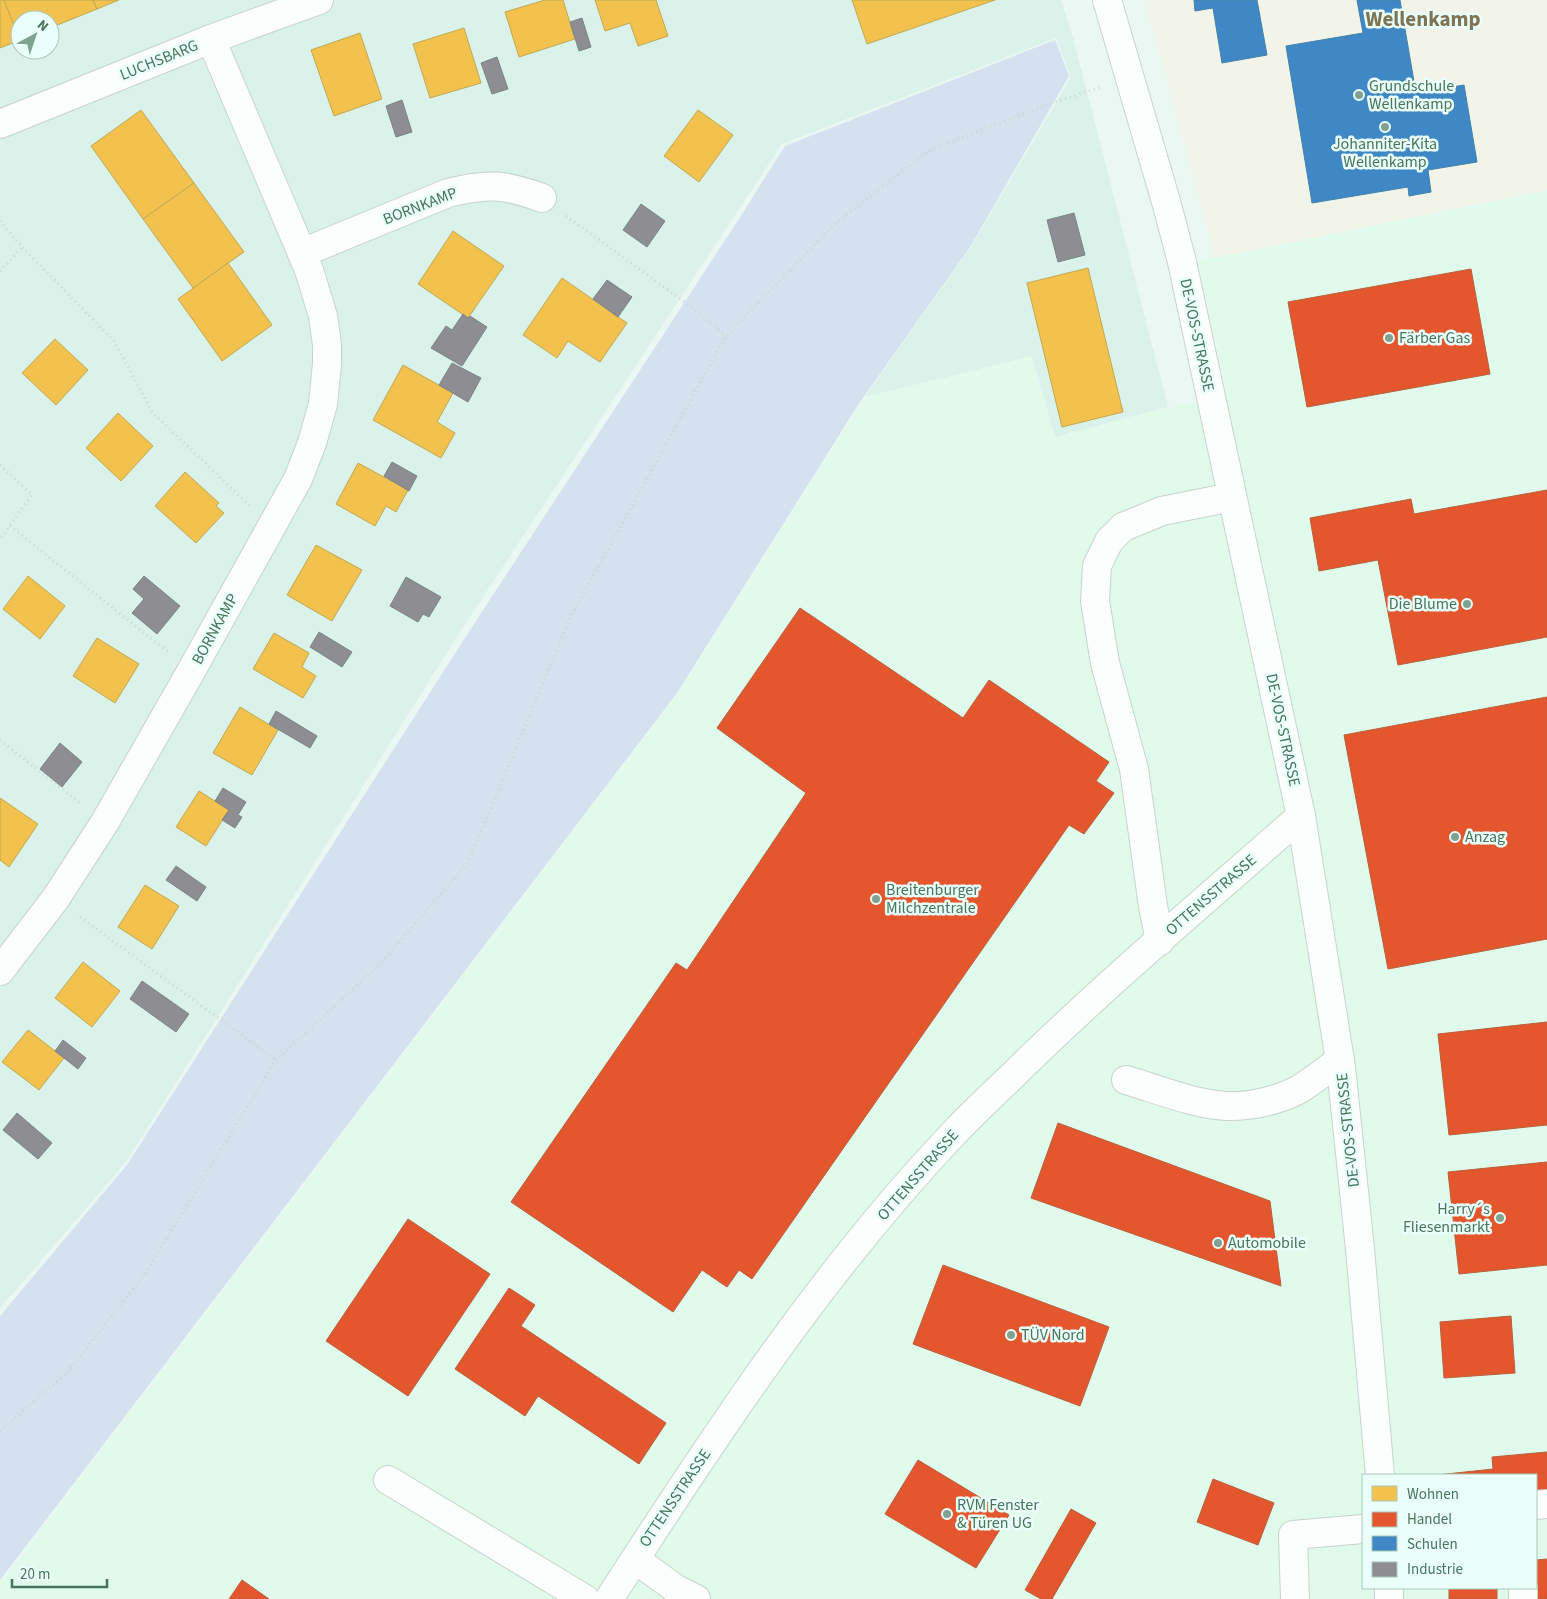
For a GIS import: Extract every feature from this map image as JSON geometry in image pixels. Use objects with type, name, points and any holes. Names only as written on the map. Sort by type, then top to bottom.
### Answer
[{"type":"street","name":"LUCHSBARG","points":[[0,124],[211,39],[319,0]]},
{"type":"street","name":"DE-VOS-STRASSE","points":[[1107,0],[1131,78],[1182,262],[1301,816],[1340,1060],[1360,1249],[1380,1474]]},
{"type":"street","name":"BORNKAMP","points":[[0,971],[56,898],[105,822],[190,674],[298,479],[312,444],[323,404],[327,345],[323,316],[302,254],[211,39]]},
{"type":"street","name":"BORNKAMP","points":[[302,254],[448,192],[466,188],[496,186],[517,189],[542,198]]},
{"type":"street","points":[[1160,940],[1153,906],[1134,769],[1105,663],[1095,601],[1097,566],[1109,541],[1122,527],[1162,511],[1232,497]]},
{"type":"street","name":"OTTENSSTRASSE","points":[[609,1599],[754,1382],[836,1270],[896,1198],[954,1133],[1061,1027],[1301,816]]},
{"type":"street","points":[[1126,1080],[1196,1101],[1226,1106],[1278,1098],[1297,1090],[1340,1060]]},
{"type":"street","points":[[388,1480],[585,1599]]},
{"type":"street","points":[[1294,1599],[1293,1535],[1362,1529]]},
{"type":"street","points":[[635,1559],[676,1589],[696,1599]]},
{"type":"path","points":[[0,1431],[68,1372],[146,1272],[276,1060],[379,965],[468,863],[571,616],[726,336],[839,220],[932,149],[1054,102],[1131,78]]},
{"type":"path","points":[[542,198],[693,308],[726,336]]},
{"type":"path","points":[[0,221],[22,247],[114,340],[153,413],[252,507],[274,523]]},
{"type":"path","points":[[0,270],[22,247]]},
{"type":"path","points":[[0,465],[32,496],[0,539]]},
{"type":"path","points":[[10,526],[176,658],[190,674]]},
{"type":"path","points":[[0,740],[105,822]]},
{"type":"path","points":[[56,898],[276,1060]]},
{"type":"shaded area","points":[[0,0],[1061,0],[1072,34],[1168,407],[1055,437],[1032,356],[865,397],[971,247],[1071,77],[1056,38],[782,144],[467,621],[126,1162],[0,1308]]},
{"type":"shaded area","name":"Grundschule Wellenkamp","points":[[1145,0],[1547,0],[1547,190],[1215,258]]},
{"type":"shaded area","points":[[1055,40],[1069,76],[970,247],[858,405],[677,693],[0,1580],[0,1316],[127,1165],[474,624],[785,146]]},
{"type":"shaded area","points":[[1547,191],[1547,1599],[0,1599],[0,1584],[678,694],[865,398],[1031,356],[1055,437],[1228,393],[1197,260]]},
{"type":"building: Wohnen","points":[[0,0],[4,0],[10,15],[10,44],[0,48]]},
{"type":"building: Wohnen","points":[[4,0],[93,0],[97,9],[60,24],[60,10],[10,10],[10,15]]},
{"type":"building: Wohnen","points":[[93,0],[119,0],[97,9]]},
{"type":"building: Wohnen","points":[[545,0],[563,0],[575,39],[519,57],[505,12]]},
{"type":"building: Wohnen","points":[[595,0],[656,0],[668,36],[638,46],[630,23],[605,31]]},
{"type":"building: Wohnen","points":[[852,0],[995,0],[867,44]]},
{"type":"building: Wohnen","points":[[464,28],[481,83],[430,98],[413,44]]},
{"type":"building: Wohnen","points":[[360,33],[382,99],[334,116],[311,50]]},
{"type":"building: Wohnen","points":[[141,110],[194,183],[143,219],[91,146]]},
{"type":"building: Wohnen","points":[[698,110],[733,135],[699,182],[664,156]]},
{"type":"building: Wohnen","points":[[194,183],[244,252],[193,288],[143,219]]},
{"type":"building: Wohnen","points":[[453,231],[504,266],[468,318],[418,284]]},
{"type":"building: Wohnen","points":[[228,263],[272,325],[222,361],[178,299]]},
{"type":"building: Wohnen","points":[[1088,268],[1123,412],[1062,427],[1027,283]]},
{"type":"building: Wohnen","points":[[562,278],[627,323],[600,362],[568,341],[557,358],[523,335]]},
{"type":"building: Wohnen","points":[[55,339],[88,370],[56,405],[22,373]]},
{"type":"building: Wohnen","points":[[403,365],[453,393],[437,422],[455,433],[441,458],[373,420]]},
{"type":"building: Wohnen","points":[[118,413],[153,446],[121,481],[86,448]]},
{"type":"building: Wohnen","points":[[358,463],[408,490],[396,512],[386,506],[375,526],[336,504]]},
{"type":"building: Wohnen","points":[[185,472],[219,503],[216,506],[224,513],[196,543],[155,506]]},
{"type":"building: Wohnen","points":[[316,545],[362,570],[332,621],[287,595]]},
{"type":"building: Wohnen","points":[[28,576],[65,606],[40,639],[3,609]]},
{"type":"building: Wohnen","points":[[274,633],[309,653],[302,667],[316,676],[303,698],[253,669]]},
{"type":"building: Wohnen","points":[[97,638],[139,664],[115,703],[73,676]]},
{"type":"building: Wohnen","points":[[240,707],[278,730],[252,775],[213,753]]},
{"type":"building: Wohnen","points":[[199,791],[229,810],[206,846],[176,827]]},
{"type":"building: Wohnen","points":[[0,798],[38,824],[9,867],[0,860]]},
{"type":"building: Wohnen","points":[[145,885],[179,906],[152,949],[118,927]]},
{"type":"building: Wohnen","points":[[83,962],[120,991],[92,1027],[55,998]]},
{"type":"building: Wohnen","points":[[28,1030],[64,1058],[39,1090],[2,1062]]},
{"type":"building: Handel","name":"Färber Gas","points":[[1471,269],[1490,374],[1307,407],[1288,302]]},
{"type":"building: Handel","name":"Die Blume","points":[[1547,490],[1547,637],[1398,665],[1378,560],[1319,571],[1310,518],[1411,499],[1414,514]]},
{"type":"building: Handel","name":"Breitenburger Milchzentrale","points":[[800,608],[963,718],[989,680],[1109,762],[1096,781],[1114,793],[1084,834],[1069,825],[752,1279],[739,1270],[727,1287],[702,1270],[673,1312],[511,1202],[676,963],[687,970],[806,793],[717,728]]},
{"type":"building: Handel","name":"Anzag","points":[[1547,697],[1547,939],[1388,969],[1344,735]]},
{"type":"building: Handel","points":[[1547,1022],[1547,1125],[1449,1135],[1438,1034]]},
{"type":"building: Handel","name":"Automobile","points":[[1058,1123],[1270,1201],[1281,1286],[1031,1198]]},
{"type":"building: Handel","name":"Harry´s Fliesenmarkt","points":[[1547,1162],[1547,1265],[1459,1274],[1448,1172]]},
{"type":"building: Handel","points":[[408,1219],[490,1274],[408,1396],[326,1341]]},
{"type":"building: Handel","name":"TÜV Nord","points":[[943,1265],[1109,1327],[1080,1406],[913,1344]]},
{"type":"building: Handel","points":[[509,1288],[535,1305],[521,1326],[666,1423],[639,1464],[538,1396],[525,1416],[455,1369]]},
{"type":"building: Handel","points":[[1511,1316],[1515,1373],[1444,1378],[1440,1322]]},
{"type":"building: Handel","points":[[1547,1452],[1547,1500],[1537,1502],[1537,1474],[1446,1474],[1493,1469],[1492,1457]]},
{"type":"building: Handel","name":"RVM Fenster & Türen UG","points":[[918,1460],[1009,1515],[976,1568],[885,1514]]},
{"type":"building: Handel","points":[[1213,1479],[1274,1503],[1258,1545],[1197,1522]]},
{"type":"building: Handel","points":[[1071,1509],[1096,1523],[1052,1599],[1041,1599],[1025,1590]]},
{"type":"building: Handel","points":[[1547,1559],[1547,1599],[1537,1599],[1537,1560]]},
{"type":"building: Handel","points":[[242,1580],[269,1599],[229,1599]]},
{"type":"building: Handel","points":[[1449,1589],[1497,1589],[1497,1599],[1449,1599]]},
{"type":"building: Schulen","points":[[1194,0],[1257,0],[1267,55],[1222,63],[1213,8],[1195,11]]},
{"type":"building: Schulen","name":"Johanniter-Kita Wellenkamp","points":[[1357,0],[1400,0],[1416,93],[1464,85],[1477,162],[1428,170],[1431,192],[1409,196],[1408,187],[1312,203],[1286,46],[1363,33]]},
{"type":"building: Industrie","points":[[582,18],[591,47],[579,51],[570,22]]},
{"type":"building: Industrie","points":[[497,57],[508,89],[492,94],[481,63]]},
{"type":"building: Industrie","points":[[402,100],[412,132],[396,137],[386,106]]},
{"type":"building: Industrie","points":[[641,204],[665,221],[647,247],[623,230]]},
{"type":"building: Industrie","points":[[1074,213],[1085,255],[1058,262],[1047,220]]},
{"type":"building: Industrie","points":[[607,280],[632,297],[618,317],[593,299]]},
{"type":"building: Industrie","points":[[463,314],[468,318],[470,316],[487,327],[462,366],[431,348],[446,326],[452,330]]},
{"type":"building: Industrie","points":[[452,363],[481,378],[468,402],[439,385]]},
{"type":"building: Industrie","points":[[392,462],[417,476],[409,491],[384,476]]},
{"type":"building: Industrie","points":[[144,576],[180,606],[157,634],[132,613],[144,599],[133,589]]},
{"type":"building: Industrie","points":[[406,577],[441,597],[429,617],[423,614],[418,622],[390,606]]},
{"type":"building: Industrie","points":[[319,632],[352,652],[342,667],[310,647]]},
{"type":"building: Industrie","points":[[276,711],[317,736],[310,748],[269,724]]},
{"type":"building: Industrie","points":[[60,743],[82,762],[62,787],[40,769]]},
{"type":"building: Industrie","points":[[223,788],[246,802],[238,815],[242,817],[235,828],[222,820],[229,810],[215,801]]},
{"type":"building: Industrie","points":[[176,866],[206,887],[197,901],[166,880]]},
{"type":"building: Industrie","points":[[142,981],[189,1014],[176,1032],[130,999]]},
{"type":"building: Industrie","points":[[63,1040],[86,1058],[78,1069],[55,1051]]},
{"type":"building: Industrie","points":[[17,1113],[52,1143],[38,1159],[3,1130]]},
{"type":"place","name":"Grundschule Wellenkamp","points":[[1359,95]]},
{"type":"place","name":"Johanniter-Kita Wellenkamp","points":[[1385,127]]},
{"type":"place","name":"Färber Gas","points":[[1389,338]]},
{"type":"place","name":"Die Blume","points":[[1467,604]]},
{"type":"place","name":"Anzag","points":[[1455,837]]},
{"type":"place","name":"Breitenburger Milchzentrale","points":[[876,899]]},
{"type":"place","name":"Harry´s Fliesenmarkt","points":[[1500,1218]]},
{"type":"place","name":"Automobile","points":[[1218,1243]]},
{"type":"place","name":"TÜV Nord","points":[[1011,1335]]},
{"type":"place","name":"RVM Fenster & Türen UG","points":[[947,1514]]},
{"type":"district","name":"Wellenkamp","points":[[1423,19]]}]
